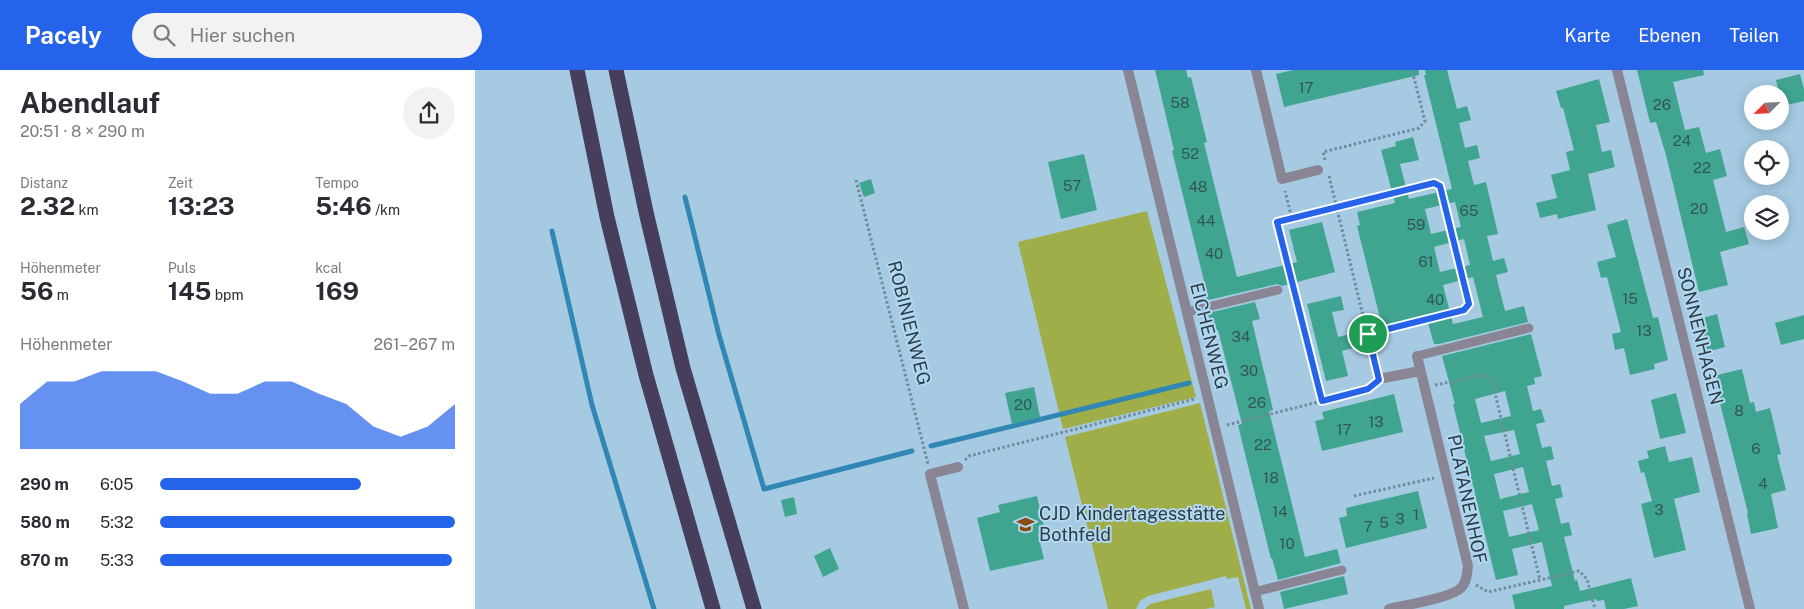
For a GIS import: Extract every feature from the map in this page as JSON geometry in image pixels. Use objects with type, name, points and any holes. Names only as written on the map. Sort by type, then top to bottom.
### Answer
[{"type":"highway","points":[[577,70],[607,216],[646,375],[713,609]]},
{"type":"highway","points":[[616,70],[646,212],[683,368],[754,609]]},
{"type":"street","name":"EICHENWEG","points":[[1128,70],[1259,609]]},
{"type":"street","points":[[1256,70],[1282,179],[1318,170]]},
{"type":"street","name":"SONNENHAGEN","points":[[1617,70],[1751,609]]},
{"type":"street","name":"PLATANENHOF","points":[[1389,609],[1448,595],[1461,588],[1467,579],[1468,566],[1417,356]]},
{"type":"street","points":[[1381,379],[1420,370]]},
{"type":"street","points":[[958,467],[930,474],[964,609]]},
{"type":"lane","points":[[1187,312],[1278,290]]},
{"type":"lane","points":[[1417,356],[1529,328]]},
{"type":"lane","points":[[1254,592],[1342,570]]},
{"type":"path","points":[[1215,428],[1368,389],[1381,379],[1323,152],[1419,128],[1425,121],[1412,70]]},
{"type":"path","points":[[1282,179],[1292,218]]},
{"type":"path","name":"ROBINIENWEG","points":[[856,180],[930,474]]},
{"type":"path","points":[[1322,401],[1277,222],[1434,183],[1440,186],[1469,304],[1464,310],[1368,334]]},
{"type":"path","points":[[1425,388],[1484,375],[1492,382],[1540,580]]},
{"type":"path","points":[[958,467],[969,456],[1207,396]]},
{"type":"path","points":[[1354,496],[1447,475]]},
{"type":"path","points":[[1467,579],[1488,592],[1579,571],[1587,578],[1595,609]]},
{"type":"green space","points":[[1147,211],[1196,397],[1063,429],[1018,242]]},
{"type":"green space","points":[[1200,403],[1251,609],[1246,609],[1238,577],[1227,579],[1226,576],[1148,596],[1140,601],[1136,609],[1108,609],[1065,437]]},
{"type":"green space","points":[[1211,589],[1215,607],[1205,609],[1145,609],[1150,604]]},
{"type":"building","points":[[1155,70],[1186,70],[1188,78],[1191,77],[1207,142],[1204,143],[1237,277],[1297,262],[1289,230],[1322,222],[1335,272],[1282,286],[1277,284],[1204,301],[1200,286],[1205,285],[1172,151],[1174,150]]},
{"type":"building","points":[[1293,70],[1419,70],[1419,75],[1284,107],[1276,74]]},
{"type":"building","points":[[1425,70],[1447,70],[1457,109],[1467,106],[1471,120],[1459,123],[1465,148],[1477,145],[1480,158],[1468,161],[1474,185],[1486,182],[1498,234],[1487,236],[1493,261],[1504,258],[1508,272],[1496,275],[1505,311],[1524,306],[1528,322],[1439,344],[1434,344],[1426,316],[1382,326],[1357,226],[1360,225],[1357,212],[1395,203],[1381,150],[1396,146],[1395,142],[1413,137],[1419,160],[1400,164],[1409,199],[1452,189],[1424,75],[1426,75]],"holes":[[[1455,202],[1461,227],[1431,234],[1425,209]],[[1464,239],[1470,265],[1440,272],[1434,247]],[[1473,277],[1483,317],[1453,324],[1443,285]]]},
{"type":"building","points":[[1637,70],[1703,70],[1704,75],[1673,82],[1685,130],[1699,127],[1706,153],[1720,149],[1727,176],[1713,180],[1726,232],[1744,227],[1744,240],[1748,240],[1749,244],[1720,252],[1728,285],[1699,292],[1666,155],[1656,122],[1650,123]]},
{"type":"building","points":[[1800,74],[1804,89],[1804,101],[1789,104],[1789,85],[1777,85],[1776,80]]},
{"type":"building","points":[[1599,79],[1610,122],[1596,125],[1602,152],[1611,150],[1615,167],[1588,174],[1596,210],[1558,219],[1557,214],[1540,218],[1536,203],[1557,198],[1551,175],[1570,170],[1566,152],[1574,150],[1563,108],[1561,108],[1556,91]]},
{"type":"building","points":[[1084,154],[1097,210],[1061,219],[1048,162]]},
{"type":"building","points":[[871,179],[875,193],[864,197],[859,183]]},
{"type":"building","points":[[1627,219],[1653,318],[1658,317],[1668,360],[1654,364],[1655,369],[1630,375],[1624,348],[1615,350],[1612,334],[1621,332],[1607,277],[1601,278],[1597,262],[1616,257],[1607,225]]},
{"type":"building","points":[[1341,296],[1344,310],[1332,312],[1338,337],[1350,334],[1353,348],[1342,351],[1348,376],[1326,381],[1307,304]]},
{"type":"building","points":[[1255,302],[1260,319],[1252,321],[1273,410],[1269,411],[1305,557],[1337,549],[1341,563],[1278,580],[1271,559],[1238,425],[1242,424],[1218,330],[1212,331],[1208,313]]},
{"type":"building","points":[[1717,314],[1725,347],[1707,352],[1699,319]]},
{"type":"building","points":[[1804,315],[1804,339],[1781,345],[1775,323]]},
{"type":"building","points":[[1531,334],[1542,376],[1534,378],[1535,384],[1527,386],[1533,411],[1541,409],[1545,422],[1536,424],[1542,448],[1551,446],[1554,459],[1546,461],[1552,486],[1560,484],[1563,497],[1555,499],[1561,524],[1569,522],[1572,535],[1564,537],[1575,581],[1577,580],[1580,591],[1631,578],[1638,606],[1624,609],[1606,609],[1604,600],[1597,601],[1596,599],[1564,606],[1564,609],[1515,609],[1512,595],[1552,586],[1542,542],[1512,549],[1518,575],[1496,580],[1442,356]],"holes":[[[1505,391],[1511,416],[1481,423],[1475,399]],[[1514,430],[1520,454],[1491,461],[1484,436]],[[1523,467],[1529,492],[1500,499],[1494,474]],[[1532,504],[1539,530],[1509,537],[1503,511]]]},
{"type":"building","points":[[1742,369],[1750,403],[1754,402],[1756,412],[1770,408],[1781,454],[1777,455],[1786,490],[1771,494],[1778,528],[1751,534],[1748,513],[1713,376]]},
{"type":"building","points":[[1034,387],[1040,417],[1012,424],[1005,393]]},
{"type":"building","points":[[1676,393],[1686,433],[1660,439],[1651,400]]},
{"type":"building","points":[[1394,394],[1403,432],[1322,451],[1315,421],[1324,419],[1322,412]]},
{"type":"building","points":[[1665,446],[1669,462],[1692,457],[1700,492],[1674,499],[1686,550],[1654,558],[1641,504],[1652,501],[1644,472],[1641,473],[1638,461],[1649,458],[1647,451]]},
{"type":"building","points":[[1418,491],[1427,528],[1346,548],[1339,518],[1347,516],[1346,508]]},
{"type":"building","points":[[1037,496],[1045,532],[1038,534],[1044,559],[990,571],[977,518],[1000,512],[998,505]]},
{"type":"building","points":[[794,497],[797,514],[785,517],[781,500]]},
{"type":"building","points":[[830,548],[839,569],[823,577],[814,556]]},
{"type":"building","points":[[1344,576],[1348,594],[1284,609],[1280,592]]},
{"type":"waterway","points":[[685,197],[719,335],[764,489],[912,451]]},
{"type":"waterway","points":[[552,231],[592,405],[654,609]]},
{"type":"waterway","points":[[931,446],[1189,383]]},
{"type":"place","name":"CJD Kindertagesstätte Bothfeld","points":[[1025,524]]},
{"type":"route","points":[[1434,183],[1440,186],[1469,304],[1464,310],[1368,334],[1379,380],[1368,389],[1322,401],[1277,222],[1434,183]]}]
